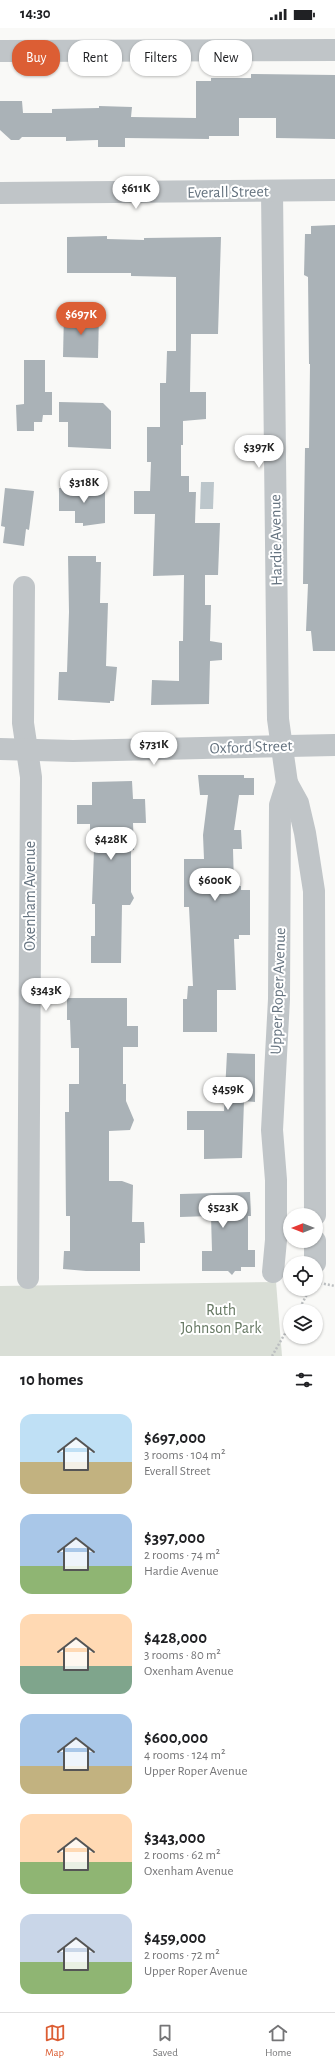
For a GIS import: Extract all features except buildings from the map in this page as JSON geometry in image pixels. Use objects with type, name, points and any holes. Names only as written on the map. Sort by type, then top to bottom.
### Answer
[{"type":"street","points":[[0,52],[335,50]]},
{"type":"street","name":"Everall Street","points":[[0,193],[335,190]]},
{"type":"street","name":"Hardie Avenue","points":[[272,191],[278,719],[280,746]]},
{"type":"street","name":"Oxenham Avenue","points":[[24,587],[23,723],[31,777],[28,1278]]},
{"type":"street","name":"Oxford Street","points":[[0,749],[80,751],[335,745]]},
{"type":"street","name":"Upper Roper Avenue","points":[[280,746],[287,783],[298,803],[305,833],[314,891],[315,1208]]},
{"type":"street","name":"Upper Roper Avenue","points":[[273,1272],[276,1240],[276,1188],[272,1130],[279,1000],[280,805],[287,783]]},
{"type":"path","points":[[323,1283],[335,1286]]},
{"type":"path","points":[[272,1356],[283,1337]]},
{"type":"green space","name":"Ruth Johnson Park","points":[[276,1282],[282,1356],[0,1356],[0,1286]]},
{"type":"shaded area","points":[[201,482],[214,482],[213,509],[200,509]]}]
